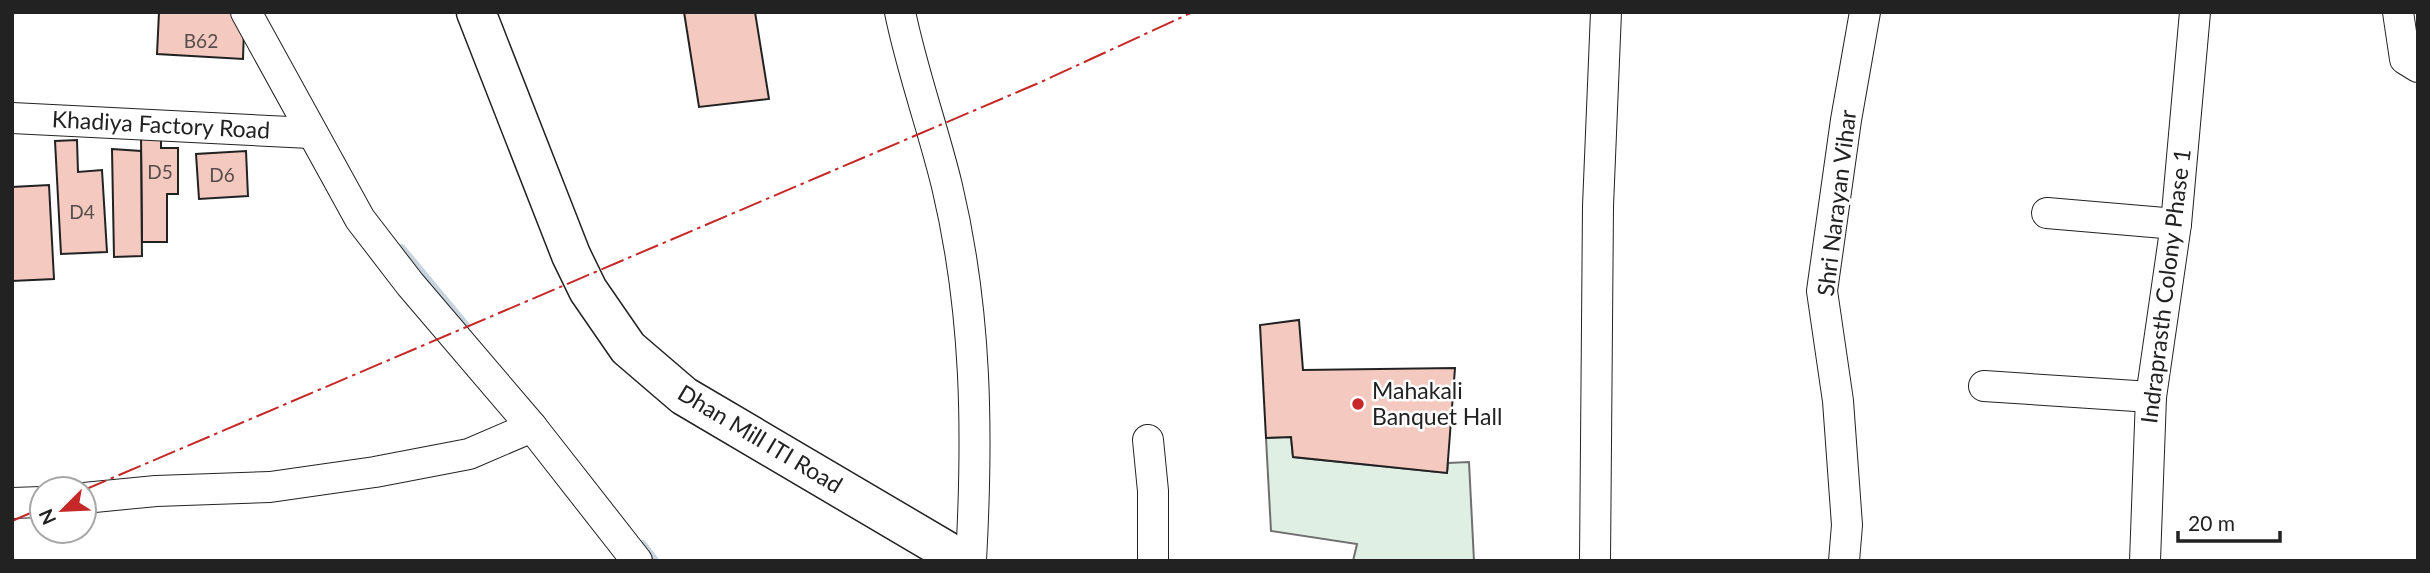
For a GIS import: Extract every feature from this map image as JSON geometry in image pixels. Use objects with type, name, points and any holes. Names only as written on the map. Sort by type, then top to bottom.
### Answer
[{"type":"street","points":[[246,12],[310,133],[360,219],[410,284],[533,427],[637,561]]},
{"type":"street","name":"Dhan Mill ITI Road","points":[[476,12],[571,255],[588,290],[628,348],[684,396],[964,561]]},
{"type":"street","points":[[900,12],[911,64],[947,187],[972,330],[977,454],[971,561]]},
{"type":"street","points":[[1595,561],[1598,206],[1606,12]]},
{"type":"street","name":"Shri Narayan Vihar","points":[[1844,561],[1847,525],[1838,401],[1822,291],[1846,120],[1865,12]]},
{"type":"street","name":"Indraprasth Colony Phase 1","points":[[2145,561],[2151,397],[2176,224],[2195,12]]},
{"type":"street","points":[[2398,12],[2404,59],[2418,67]]},
{"type":"street","name":"Khadiya Factory Road","points":[[12,118],[310,133]]},
{"type":"street","points":[[2047,213],[2176,224]]},
{"type":"street","points":[[1984,386],[2151,397]]},
{"type":"street","points":[[98,497],[156,491],[270,487],[362,474],[469,454],[533,427]]},
{"type":"street","points":[[1148,440],[1153,561]]},
{"type":"green space","points":[[1291,437],[1293,457],[1447,473],[1448,463],[1469,462],[1474,561],[1353,561],[1357,544],[1271,531],[1266,438]]},
{"type":"building","points":[[159,12],[236,12],[244,28],[243,59],[157,54]]},
{"type":"building","points":[[684,12],[755,12],[769,99],[699,107]]},
{"type":"building","points":[[141,135],[161,135],[161,148],[178,148],[178,194],[167,194],[167,242],[142,242]]},
{"type":"building","points":[[77,140],[78,172],[102,170],[107,252],[61,254],[55,141]]},
{"type":"building","points":[[112,149],[141,151],[142,256],[114,257]]},
{"type":"building","points":[[246,151],[248,196],[199,199],[196,154]]},
{"type":"building","points":[[49,185],[54,279],[12,281],[12,187]]},
{"type":"building","name":"Mahakali Banquet Hall","points":[[1299,320],[1303,370],[1455,368],[1447,473],[1293,457],[1291,437],[1266,438],[1260,325]]},
{"type":"waterway","points":[[401,249],[465,326]]},
{"type":"waterway","points":[[642,545],[654,561]]},
{"type":"power","points":[[98,484],[1041,82],[1193,12]]},
{"type":"power","points":[[12,521],[28,514]]},
{"type":"place","name":"Mahakali Banquet Hall","points":[[1358,404]]}]
